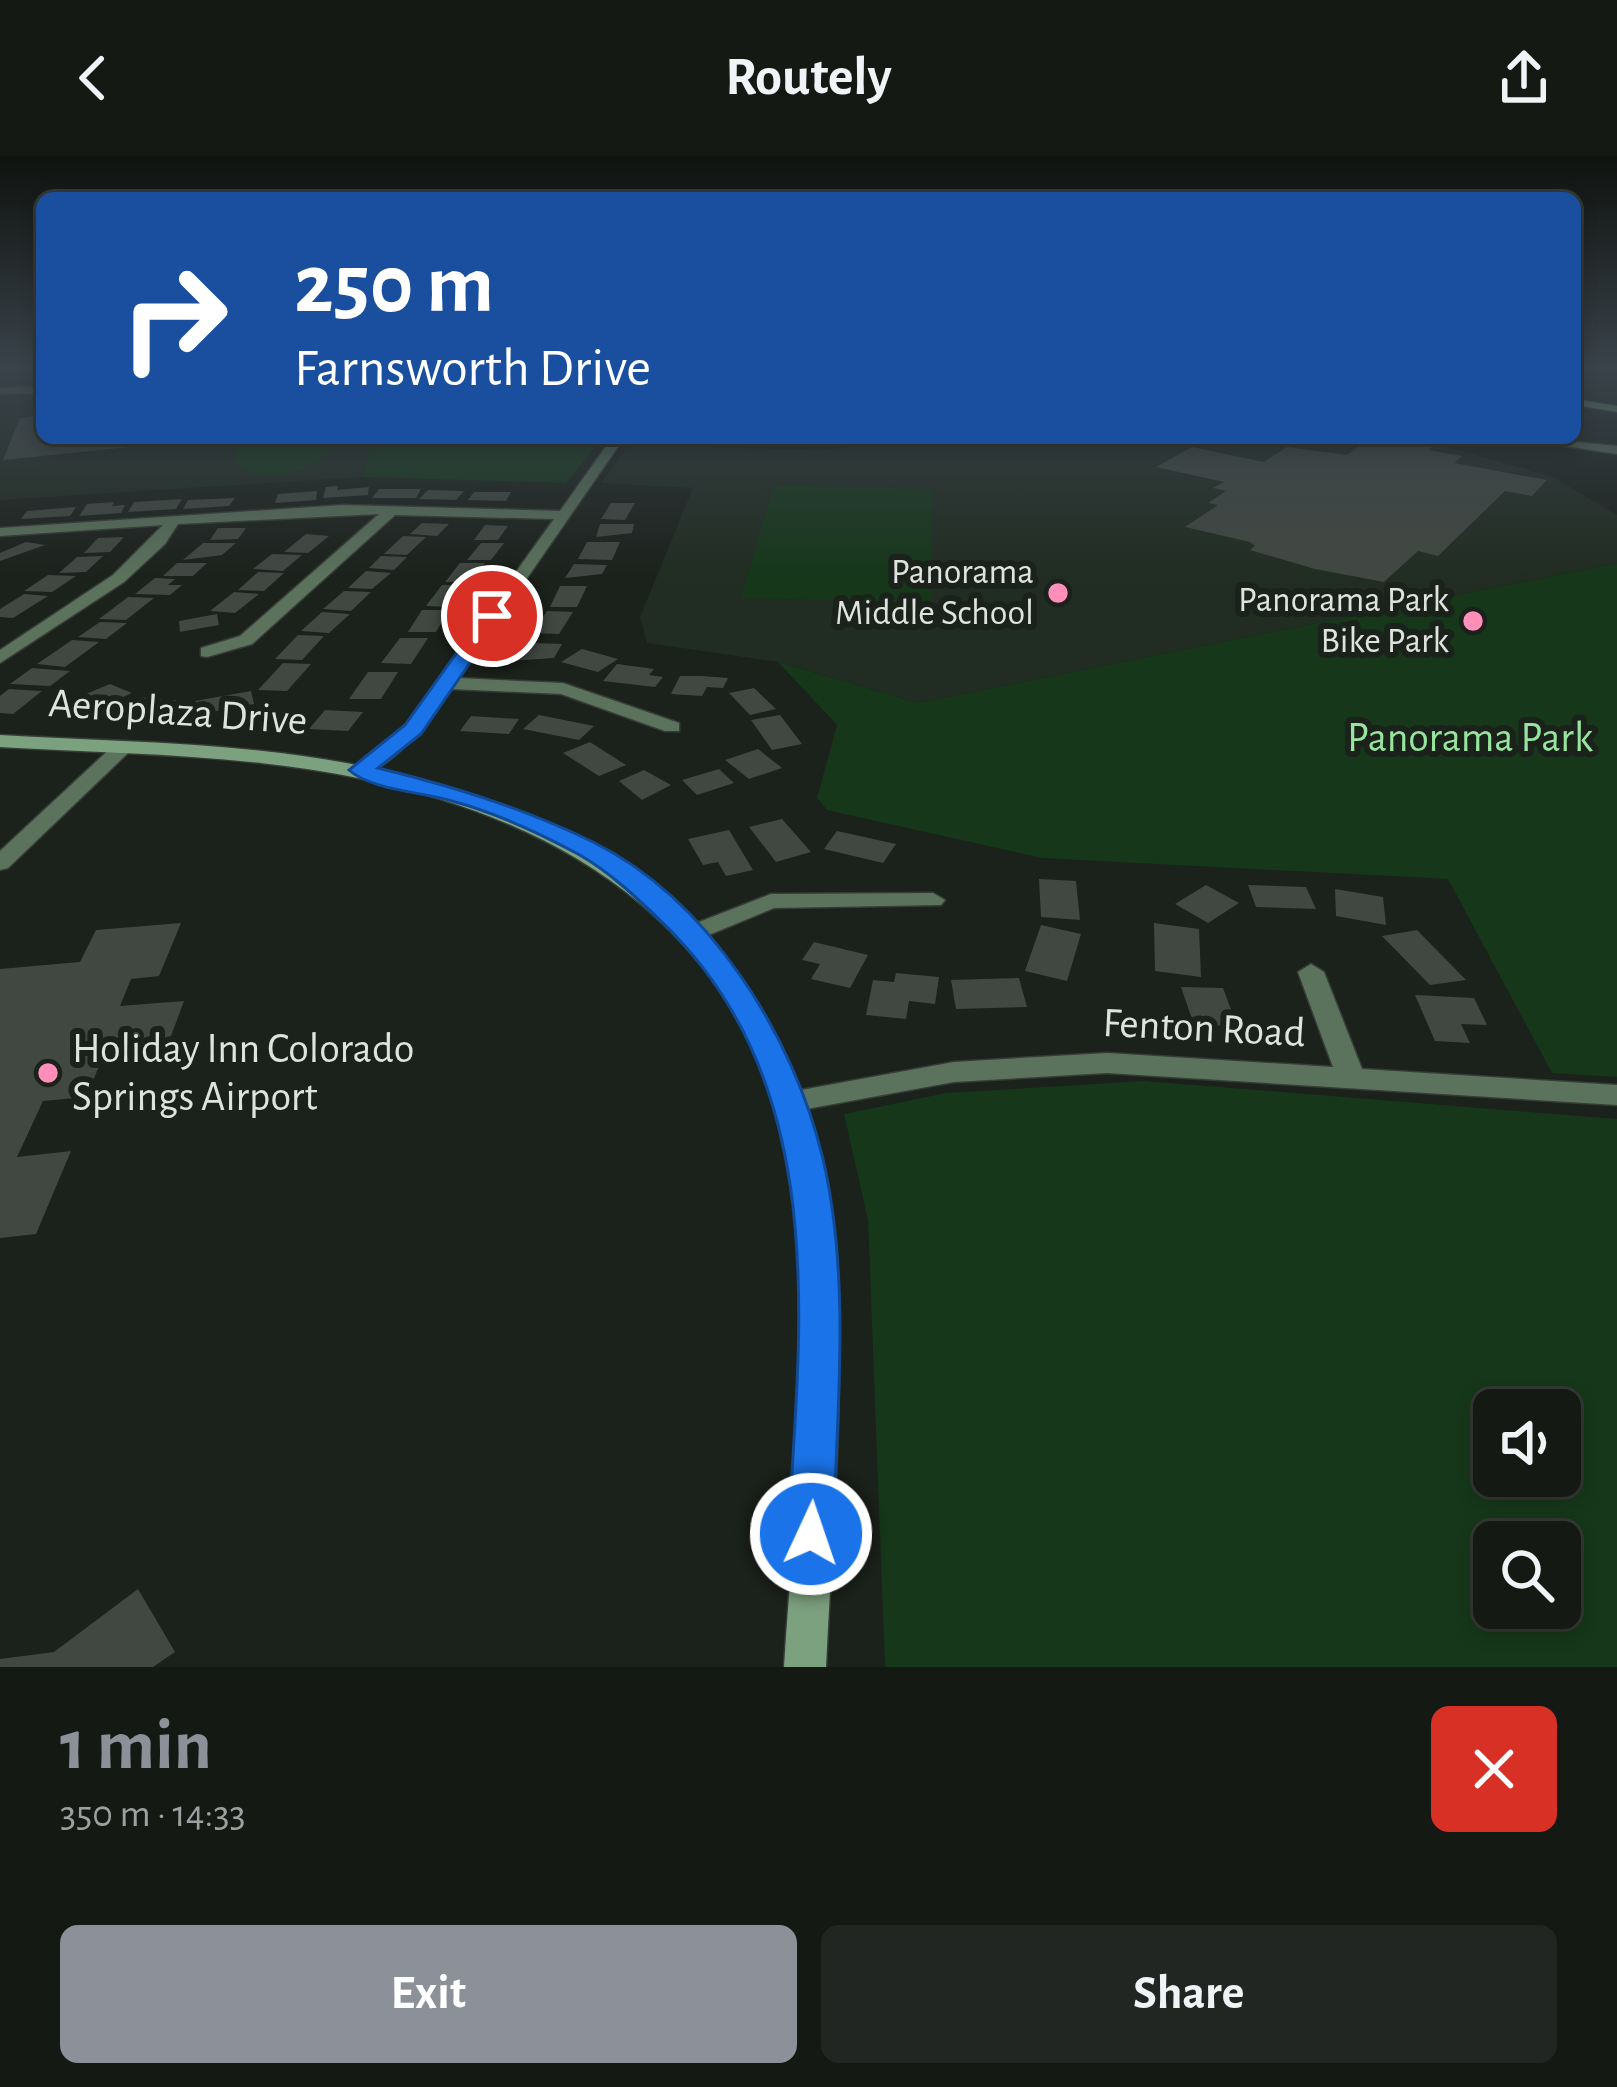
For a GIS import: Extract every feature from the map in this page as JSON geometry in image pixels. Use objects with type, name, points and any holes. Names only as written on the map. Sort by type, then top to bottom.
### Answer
[{"type":"street","points":[[360,770],[413,729],[614,444]]},
{"type":"street","points":[[1578,444],[1617,450]]},
{"type":"street","points":[[0,532],[392,510],[562,515]]},
{"type":"street","points":[[207,652],[246,640],[392,510]]},
{"type":"street","points":[[2,655],[140,560],[162,541],[174,520]]},
{"type":"street","points":[[446,683],[563,689],[672,727]]},
{"type":"street","name":"Aeroplaza Drive","points":[[0,741],[360,770],[466,797],[572,842],[638,885],[725,974],[765,1036],[806,1160],[820,1333],[806,1667]]},
{"type":"street","points":[[0,863],[121,748]]},
{"type":"street","points":[[690,934],[771,901],[933,900]]},
{"type":"street","points":[[1311,972],[1351,1077]]},
{"type":"street","name":"Fenton Road","points":[[790,1102],[954,1072],[1107,1063],[1617,1095]]},
{"type":"shaded area","points":[[0,439],[36,439],[36,444],[370,444],[363,477],[0,500]]},
{"type":"shaded area","name":"Panorama Middle School","points":[[877,444],[1437,444],[1553,477],[1617,515],[1617,563],[918,703],[778,662],[647,643],[640,617],[693,488],[601,483],[628,445],[818,450]]},
{"type":"green space","points":[[244,444],[338,447],[302,469],[277,475],[236,464],[235,449]]},
{"type":"green space","points":[[370,444],[598,444],[566,483],[363,477]]},
{"type":"green space","points":[[774,485],[932,489],[932,603],[741,598]]},
{"type":"green space","name":"Panorama Park","points":[[1617,563],[1617,1077],[1552,1073],[1448,879],[1042,858],[827,810],[817,798],[837,725],[778,662],[918,703]]},
{"type":"green space","points":[[1144,1081],[1617,1119],[1617,1667],[885,1667],[868,1220],[844,1114],[946,1093]]},
{"type":"building","points":[[12,439],[36,439],[36,444],[159,444],[3,460]]},
{"type":"building","points":[[1363,444],[1434,445],[1428,450],[1462,456],[1454,463],[1547,480],[1532,496],[1505,491],[1438,556],[1418,551],[1384,582],[1315,569],[1250,550],[1255,546],[1250,542],[1185,527],[1218,505],[1208,503],[1226,491],[1213,488],[1224,482],[1156,467],[1192,447],[1264,462],[1287,447],[1347,455]]},
{"type":"building","points":[[338,486],[337,490],[369,487],[368,495],[323,498],[326,487]]},
{"type":"building","points":[[379,489],[421,489],[416,498],[372,498]]},
{"type":"building","points":[[428,490],[464,491],[456,500],[419,499]]},
{"type":"building","points":[[317,491],[316,500],[275,503],[278,494]]},
{"type":"building","points":[[474,492],[511,492],[506,501],[468,500]]},
{"type":"building","points":[[235,498],[229,506],[183,509],[188,500]]},
{"type":"building","points":[[182,499],[176,509],[128,512],[134,502]]},
{"type":"building","points":[[114,502],[112,506],[125,505],[121,513],[79,516],[87,504]]},
{"type":"building","points":[[611,503],[635,503],[625,520],[601,519]]},
{"type":"building","points":[[76,507],[70,516],[21,519],[27,511]]},
{"type":"building","points":[[422,523],[449,524],[437,536],[410,534]]},
{"type":"building","points":[[600,524],[634,524],[632,533],[596,537]]},
{"type":"building","points":[[485,525],[508,526],[498,540],[474,540]]},
{"type":"building","points":[[218,528],[246,528],[238,539],[210,540]]},
{"type":"building","points":[[306,534],[329,536],[308,553],[284,552]]},
{"type":"building","points":[[403,536],[426,537],[407,555],[384,554]]},
{"type":"building","points":[[124,537],[110,552],[84,553],[98,538]]},
{"type":"building","points":[[26,542],[45,545],[0,561],[0,553]]},
{"type":"building","points":[[587,542],[620,542],[612,560],[578,559]]},
{"type":"building","points":[[203,543],[236,543],[222,555],[183,560]]},
{"type":"building","points":[[481,543],[504,543],[491,560],[467,560]]},
{"type":"building","points":[[272,554],[302,555],[283,571],[253,569]]},
{"type":"building","points":[[103,556],[86,572],[59,573],[77,557]]},
{"type":"building","points":[[381,556],[407,557],[394,570],[369,568]]},
{"type":"building","points":[[177,563],[207,563],[193,576],[163,576]]},
{"type":"building","points":[[460,563],[485,563],[471,582],[445,582]]},
{"type":"building","points":[[574,564],[607,565],[602,574],[565,578]]},
{"type":"building","points":[[366,571],[391,573],[372,589],[348,588]]},
{"type":"building","points":[[258,572],[284,573],[264,591],[238,590]]},
{"type":"building","points":[[48,575],[76,576],[52,592],[24,591]]},
{"type":"building","points":[[155,578],[175,579],[168,585],[182,585],[170,595],[135,594]]},
{"type":"building","points":[[442,585],[468,585],[453,607],[426,606]]},
{"type":"building","points":[[560,586],[587,586],[577,607],[550,607]]},
{"type":"building","points":[[344,591],[371,592],[351,611],[323,609]]},
{"type":"building","points":[[234,592],[259,594],[235,613],[210,611]]},
{"type":"building","points":[[24,594],[48,596],[13,618],[0,617],[0,609]]},
{"type":"building","points":[[128,597],[154,598],[126,620],[99,619]]},
{"type":"building","points":[[422,610],[449,610],[436,632],[408,632]]},
{"type":"building","points":[[547,611],[573,612],[559,634],[532,633]]},
{"type":"building","points":[[322,612],[350,614],[329,633],[301,631]]},
{"type":"building","points":[[217,614],[219,625],[180,632],[179,621]]},
{"type":"building","points":[[100,622],[127,623],[106,639],[78,637]]},
{"type":"building","points":[[298,635],[324,636],[302,660],[275,659]]},
{"type":"building","points":[[400,638],[428,638],[411,664],[381,663]]},
{"type":"building","points":[[72,640],[99,642],[65,667],[37,664]]},
{"type":"building","points":[[535,643],[562,644],[554,658],[507,661],[515,650],[530,650]]},
{"type":"building","points":[[582,649],[618,659],[598,672],[561,662]]},
{"type":"building","points":[[283,663],[311,664],[287,691],[258,690]]},
{"type":"building","points":[[617,664],[654,669],[649,675],[663,677],[655,687],[603,681]]},
{"type":"building","points":[[32,668],[70,671],[50,686],[10,684]]},
{"type":"building","points":[[368,672],[398,672],[381,699],[349,699]]},
{"type":"building","points":[[680,676],[728,678],[723,688],[707,687],[702,696],[671,694]]},
{"type":"building","points":[[110,684],[132,693],[96,709],[74,699]]},
{"type":"building","points":[[754,688],[776,709],[750,715],[729,693]]},
{"type":"building","points":[[9,689],[42,691],[13,714],[0,713],[0,696]]},
{"type":"building","points":[[251,691],[254,704],[190,716],[189,702]]},
{"type":"building","points":[[137,697],[182,701],[162,717],[116,713]]},
{"type":"building","points":[[325,710],[363,712],[348,731],[309,729]]},
{"type":"building","points":[[539,715],[594,726],[579,740],[523,729]]},
{"type":"building","points":[[780,715],[802,744],[772,750],[751,720]]},
{"type":"building","points":[[471,716],[519,719],[509,734],[460,731]]},
{"type":"building","points":[[590,742],[626,765],[599,776],[563,753]]},
{"type":"building","points":[[758,749],[782,768],[749,779],[725,760]]},
{"type":"building","points":[[719,769],[734,783],[697,795],[682,780]]},
{"type":"building","points":[[644,770],[671,785],[642,800],[619,781]]},
{"type":"building","points":[[782,819],[811,852],[776,862],[749,827]]},
{"type":"building","points":[[729,830],[753,870],[726,876],[718,862],[703,865],[688,839]]},
{"type":"building","points":[[837,831],[896,844],[883,863],[824,849]]},
{"type":"building","points":[[1039,879],[1076,881],[1080,920],[1041,917]]},
{"type":"building","points":[[1206,885],[1239,903],[1208,923],[1175,904]]},
{"type":"building","points":[[1248,885],[1306,887],[1316,909],[1256,907]]},
{"type":"building","points":[[1335,889],[1383,897],[1386,925],[1336,916]]},
{"type":"building","name":"Holiday Inn Colorado Springs Airport","points":[[181,923],[159,976],[131,979],[120,1006],[184,1001],[168,1044],[106,1050],[86,1097],[43,1101],[17,1157],[71,1151],[36,1234],[0,1238],[0,969],[80,962],[96,930]]},
{"type":"building","points":[[1154,923],[1199,929],[1201,977],[1155,971]]},
{"type":"building","points":[[1041,925],[1081,934],[1067,981],[1025,971]]},
{"type":"building","points":[[1417,930],[1466,980],[1430,985],[1382,936]]},
{"type":"building","points":[[814,942],[868,955],[850,988],[811,979],[820,964],[802,960]]},
{"type":"building","points":[[896,973],[939,977],[935,1004],[909,1001],[906,1019],[866,1015],[873,980],[894,982]]},
{"type":"building","points":[[1019,978],[1027,1007],[956,1009],[951,980]]},
{"type":"building","points":[[1181,987],[1223,988],[1237,1026],[1194,1025]]},
{"type":"building","points":[[1415,995],[1474,998],[1487,1025],[1461,1024],[1470,1043],[1435,1041]]},
{"type":"building","points":[[138,1589],[175,1652],[153,1667],[0,1667],[0,1659],[54,1652]]},
{"type":"place","name":"Panorama Middle School","points":[[1058,593]]},
{"type":"place","name":"Panorama Park Bike Park","points":[[1473,621]]},
{"type":"place","name":"Holiday Inn Colorado Springs Airport","points":[[48,1073]]},
{"type":"route","points":[[492,616],[413,729],[360,770],[466,797],[523,817],[589,850],[638,885],[690,934],[725,974],[765,1036],[806,1160],[814,1237],[820,1333],[811,1534]]}]
